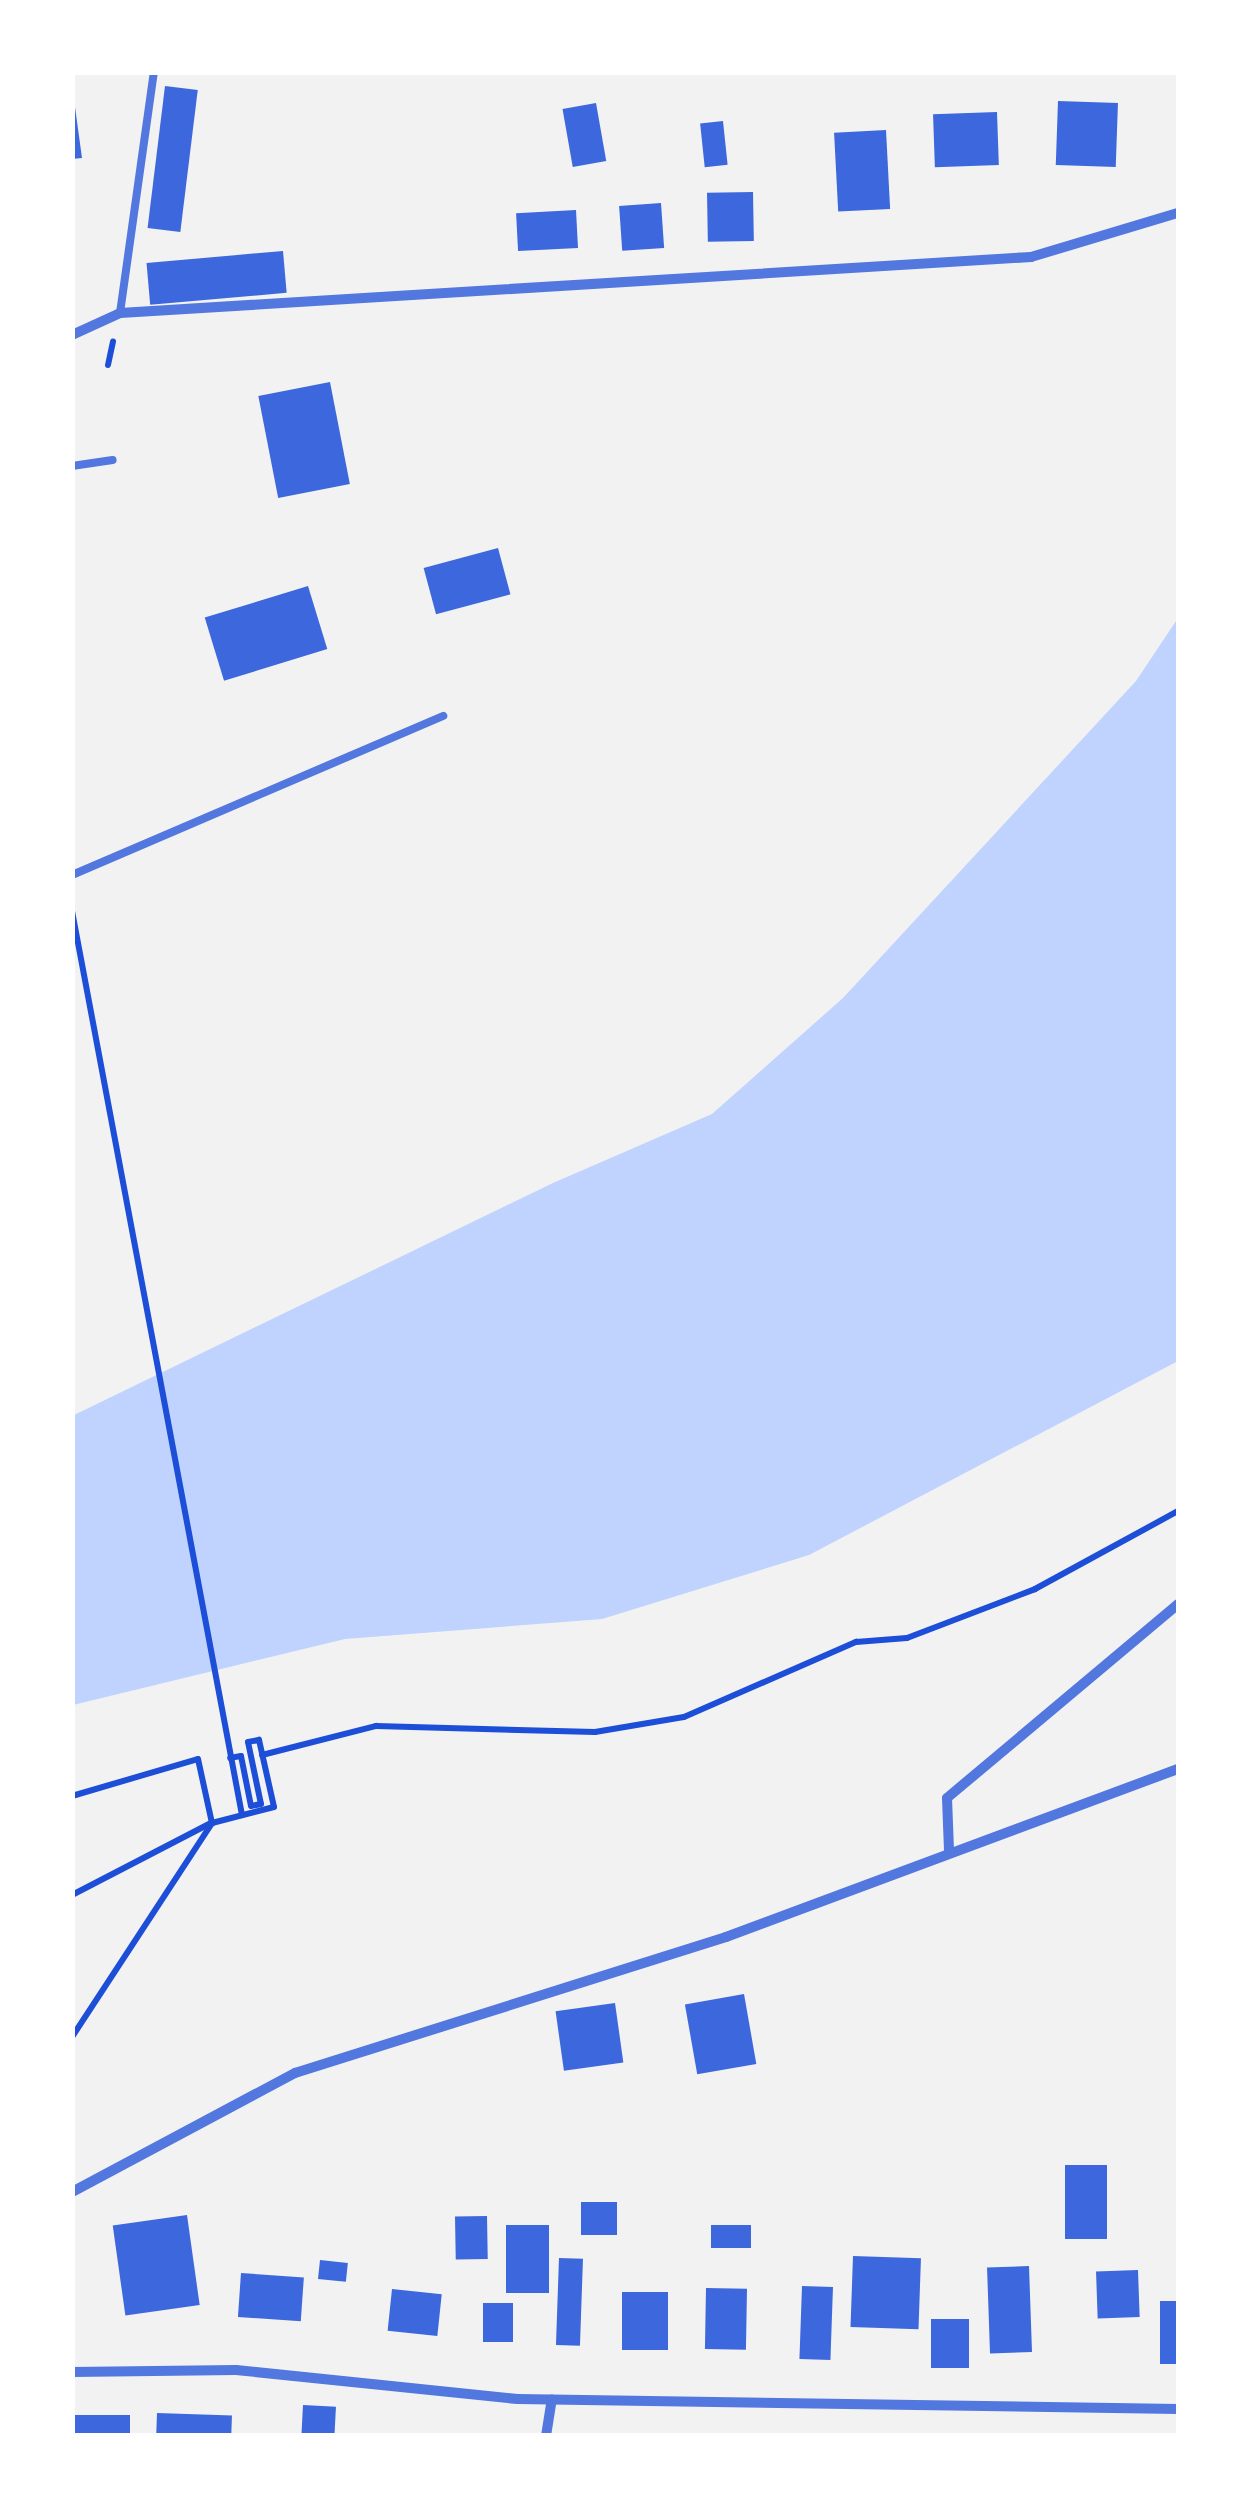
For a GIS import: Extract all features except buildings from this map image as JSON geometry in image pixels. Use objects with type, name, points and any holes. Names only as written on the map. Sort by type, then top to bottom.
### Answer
[{"type":"street","points":[[72,336],[120,313],[1031,257],[1178,213]]},
{"type":"street","points":[[949,1850],[947,1798],[1178,1604]]},
{"type":"street","points":[[72,2192],[294,2073],[726,1936],[949,1850],[1178,1769]]},
{"type":"street","points":[[72,2372],[236,2370],[552,2399],[1178,2409]]},
{"type":"street","points":[[546,2436],[552,2399]]},
{"type":"lane","points":[[120,313],[154,72]]},
{"type":"lane","points":[[72,466],[112,460]]},
{"type":"lane","points":[[72,875],[443,716]]},
{"type":"path","points":[[72,911],[242,1815]]},
{"type":"path","points":[[262,1755],[376,1726],[595,1732],[684,1717],[856,1642],[907,1638],[1035,1589],[1178,1511]]},
{"type":"path","points":[[72,1895],[212,1823],[274,1807],[259,1740],[248,1742],[261,1804],[252,1806],[242,1756],[230,1758]]},
{"type":"path","points":[[72,1796],[198,1759],[212,1823],[72,2037]]},
{"type":"water","points":[[1178,618],[1178,1361],[809,1555],[602,1619],[345,1639],[73,1705],[72,1416],[553,1183],[712,1114],[843,998],[1136,681]]}]
